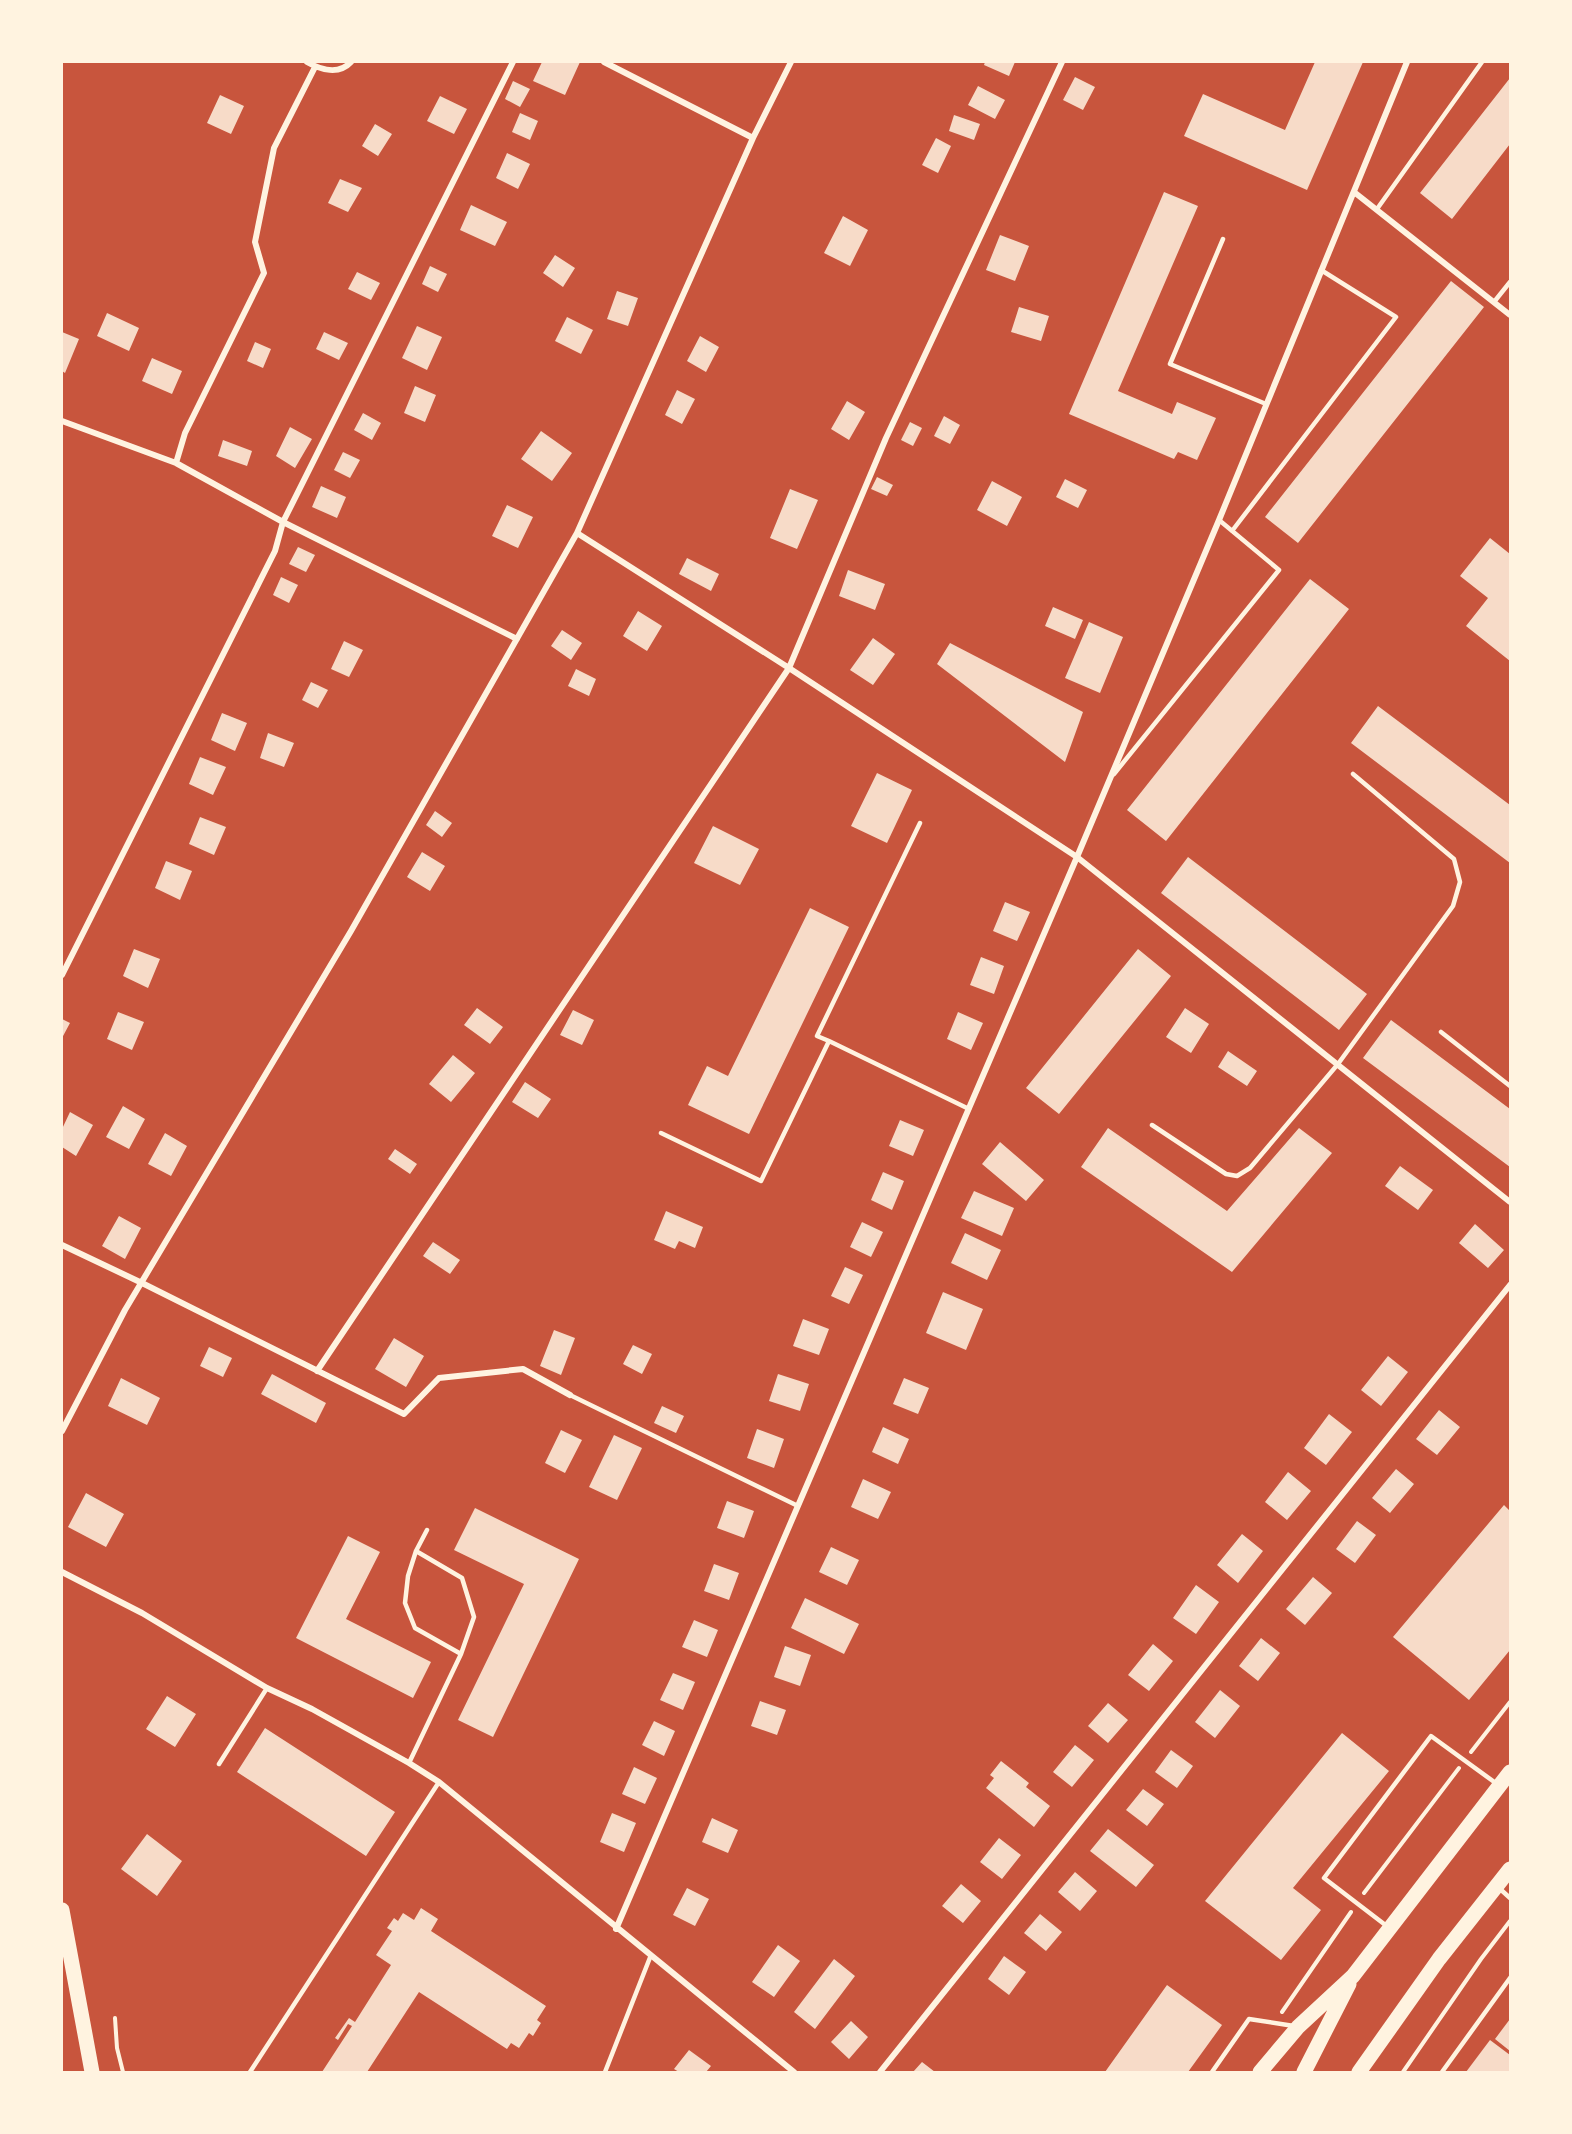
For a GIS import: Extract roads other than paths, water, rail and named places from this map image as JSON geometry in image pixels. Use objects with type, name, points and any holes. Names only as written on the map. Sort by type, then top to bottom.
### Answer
[{"type":"main road","points":[[1260,2073],[1298,2027],[1353,1976],[1510,1772]]},
{"type":"main road","points":[[1359,2073],[1439,1959],[1510,1869]]},
{"type":"main road","points":[[62,1910],[92,2073]]},
{"type":"main road","points":[[1304,2073],[1353,1976]]},
{"type":"street","points":[[307,62],[315,67],[333,71],[351,62]]},
{"type":"street","points":[[62,975],[275,551],[283,522],[513,62]]},
{"type":"street","points":[[604,62],[753,138]]},
{"type":"street","points":[[62,1431],[142,1283],[345,941],[577,533],[753,138],[790,62]]},
{"type":"street","points":[[317,1371],[789,668],[886,438],[1062,62]]},
{"type":"street","points":[[616,1929],[1077,856],[1219,520],[1407,62]]},
{"type":"street","points":[[176,464],[185,433],[264,273],[255,242],[274,148],[315,67]]},
{"type":"street","points":[[1354,192],[1510,315]]},
{"type":"street","points":[[62,421],[176,464],[283,522],[517,639]]},
{"type":"street","points":[[577,533],[1077,856],[1510,1202]]},
{"type":"street","points":[[62,1245],[404,1414],[439,1378],[523,1369],[570,1395]]},
{"type":"street","points":[[880,2073],[1510,1285]]},
{"type":"street","points":[[62,1572],[142,1613],[267,1688],[312,1709],[409,1762],[439,1782],[794,2073]]},
{"type":"lane","points":[[1377,209],[1482,62]]},
{"type":"lane","points":[[1223,240],[1170,364],[1266,404]]},
{"type":"lane","points":[[1232,531],[1396,317],[1321,270]]},
{"type":"lane","points":[[1494,302],[1510,282]]},
{"type":"lane","points":[[1108,781],[1279,570],[1219,520]]},
{"type":"lane","points":[[1152,1125],[1226,1174],[1238,1176],[1250,1168],[1338,1064],[1453,906],[1460,882],[1454,859],[1353,774]]},
{"type":"lane","points":[[920,822],[817,1036],[969,1109]]},
{"type":"lane","points":[[1441,1032],[1510,1086]]},
{"type":"lane","points":[[661,1133],[761,1181],[829,1041]]},
{"type":"lane","points":[[570,1395],[798,1506]]},
{"type":"lane","points":[[427,1530],[416,1551],[408,1576],[405,1603],[415,1628],[461,1654]]},
{"type":"lane","points":[[409,1762],[461,1654],[474,1617],[462,1578],[416,1551]]},
{"type":"lane","points":[[219,1764],[267,1688]]},
{"type":"lane","points":[[1390,1929],[1324,1878],[1431,1736],[1499,1786]]},
{"type":"lane","points":[[250,2073],[439,1782]]},
{"type":"lane","points":[[1497,1886],[1510,1898]]},
{"type":"lane","points":[[604,2073],[651,1955]]},
{"type":"lane","points":[[1442,2073],[1510,1978]]},
{"type":"lane","points":[[1212,2073],[1248,2019],[1298,2027]]}]
